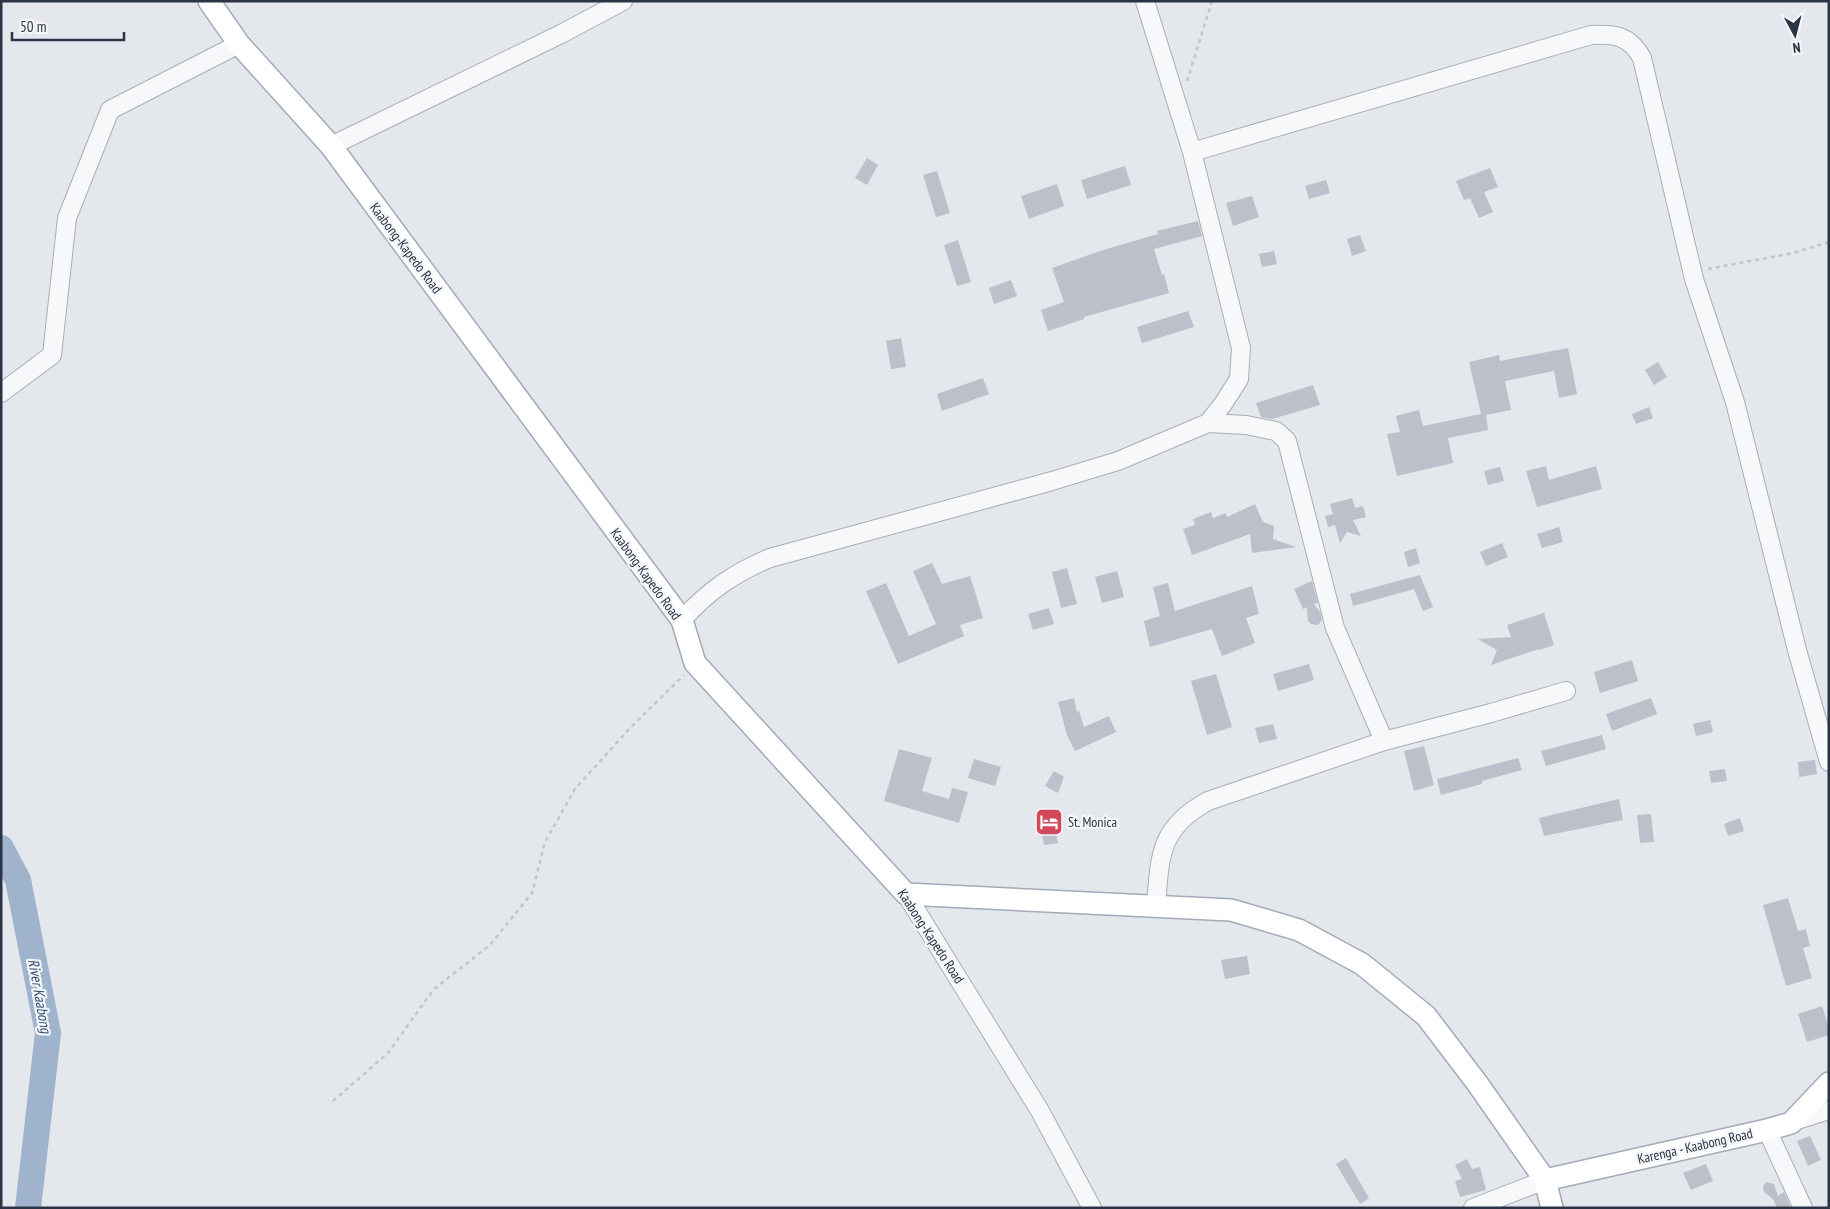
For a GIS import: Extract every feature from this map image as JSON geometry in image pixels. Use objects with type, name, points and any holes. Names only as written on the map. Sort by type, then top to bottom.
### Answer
[{"type":"main road","name":"Kaabong-Kapedo Road","points":[[209,1],[239,44],[331,146],[682,620],[695,663],[906,894]]},
{"type":"main road","points":[[906,894],[1231,910],[1299,930],[1362,964],[1426,1016],[1477,1083],[1545,1180],[1552,1208]]},
{"type":"main road","name":"Karenga - Kaabong Road","points":[[1545,1180],[1767,1130],[1790,1123],[1829,1084]]},
{"type":"street","points":[[331,146],[562,34],[623,1]]},
{"type":"street","points":[[1145,1],[1192,152],[1241,348],[1239,379],[1208,423]]},
{"type":"street","points":[[1192,152],[1591,35],[1613,34],[1627,40],[1636,48],[1642,58],[1693,271],[1735,402],[1797,650],[1829,762]]},
{"type":"street","points":[[1,393],[52,355],[66,218],[110,110],[239,44]]},
{"type":"street","points":[[682,620],[701,598],[726,580],[770,558],[1052,481],[1118,460],[1208,423],[1246,425],[1276,431],[1287,441],[1335,628],[1384,740]]},
{"type":"street","points":[[1156,906],[1160,854],[1168,836],[1175,826],[1195,808],[1208,801],[1384,740],[1491,713],[1566,691]]},
{"type":"street","name":"Kaabong-Kapedo Road","points":[[906,894],[1040,1112],[1092,1208]]},
{"type":"street","points":[[1790,1123],[1829,1110]]},
{"type":"street","points":[[1767,1130],[1803,1208]]},
{"type":"street","points":[[1473,1208],[1545,1180]]},
{"type":"path","points":[[1186,82],[1212,1]]},
{"type":"path","points":[[1693,271],[1794,253],[1829,242]]},
{"type":"path","points":[[333,1101],[388,1053],[434,989],[490,945],[532,893],[545,842],[576,789],[630,728],[695,663]]},
{"type":"building","points":[[867,158],[878,165],[867,185],[855,178]]},
{"type":"building","points":[[1125,166],[1131,185],[1087,199],[1081,180]]},
{"type":"building","points":[[1490,168],[1498,187],[1484,192],[1493,212],[1479,218],[1470,198],[1464,200],[1456,181]]},
{"type":"building","points":[[937,171],[950,213],[936,217],[923,175]]},
{"type":"building","points":[[1326,180],[1330,193],[1309,199],[1305,186]]},
{"type":"building","points":[[1057,184],[1064,206],[1029,219],[1021,196]]},
{"type":"building","points":[[1252,196],[1259,217],[1233,226],[1226,203]]},
{"type":"building","points":[[1198,221],[1202,236],[1154,249],[1169,293],[1084,317],[1084,319],[1048,331],[1041,310],[1064,302],[1052,268],[1100,251],[1158,234],[1157,231]]},
{"type":"building","points":[[1360,235],[1366,251],[1352,256],[1347,239]]},
{"type":"building","points":[[958,240],[971,282],[957,286],[944,245]]},
{"type":"building","points":[[1274,251],[1277,264],[1262,267],[1259,254]]},
{"type":"building","points":[[1011,280],[1017,296],[994,304],[989,288]]},
{"type":"building","points":[[1188,311],[1194,327],[1142,343],[1137,327]]},
{"type":"building","points":[[901,338],[906,367],[891,369],[886,341]]},
{"type":"building","points":[[1568,348],[1577,394],[1559,398],[1554,371],[1505,381],[1511,410],[1486,415],[1488,430],[1448,438],[1453,463],[1397,476],[1387,434],[1400,432],[1396,416],[1419,410],[1423,426],[1481,414],[1469,362],[1499,355],[1500,361]]},
{"type":"building","points":[[1658,362],[1667,377],[1654,385],[1645,370]]},
{"type":"building","points":[[983,378],[989,394],[942,411],[937,394]]},
{"type":"building","points":[[1313,385],[1320,405],[1272,419],[1261,417],[1256,403]]},
{"type":"building","points":[[1649,407],[1653,418],[1636,424],[1632,414]]},
{"type":"building","points":[[1546,466],[1549,480],[1596,466],[1602,489],[1537,507],[1526,471]]},
{"type":"building","points":[[1500,467],[1504,481],[1488,485],[1484,471]]},
{"type":"building","points":[[1352,498],[1355,508],[1363,506],[1366,517],[1353,520],[1361,536],[1347,532],[1340,543],[1335,525],[1328,527],[1325,516],[1333,514],[1330,504]]},
{"type":"building","points":[[1255,504],[1263,522],[1274,526],[1273,539],[1296,547],[1252,553],[1250,534],[1192,555],[1183,529],[1195,525],[1193,519],[1211,512],[1213,518],[1226,513],[1227,517]]},
{"type":"building","points":[[1559,527],[1563,542],[1542,548],[1537,534]]},
{"type":"building","points":[[1502,543],[1508,557],[1486,566],[1480,552]]},
{"type":"building","points":[[1416,548],[1420,563],[1408,567],[1404,552]]},
{"type":"building","points":[[932,563],[942,584],[970,576],[983,618],[960,625],[964,636],[898,664],[866,591],[886,583],[909,636],[936,624],[913,571]]},
{"type":"building","points":[[1067,568],[1077,604],[1061,608],[1052,572]]},
{"type":"building","points":[[1117,571],[1124,597],[1102,603],[1095,577]]},
{"type":"building","points":[[1420,575],[1433,607],[1423,611],[1414,589],[1353,606],[1350,594]]},
{"type":"building","points":[[1312,581],[1318,603],[1314,604],[1320,612],[1322,620],[1318,625],[1311,624],[1308,621],[1307,607],[1303,609],[1294,589]]},
{"type":"building","points":[[1168,583],[1175,611],[1252,586],[1259,614],[1246,618],[1255,643],[1222,656],[1212,629],[1150,647],[1144,621],[1160,616],[1153,587]]},
{"type":"building","points":[[1049,608],[1054,624],[1033,630],[1028,614]]},
{"type":"building","points":[[1544,613],[1554,645],[1491,665],[1497,650],[1478,639],[1511,637],[1507,625]]},
{"type":"building","points":[[1632,660],[1638,681],[1600,693],[1594,672]]},
{"type":"building","points":[[1309,664],[1314,680],[1278,691],[1273,674]]},
{"type":"building","points":[[1216,674],[1232,727],[1207,735],[1191,681]]},
{"type":"building","points":[[1074,698],[1077,712],[1079,711],[1084,727],[1109,716],[1116,732],[1075,751],[1067,735],[1058,702]]},
{"type":"building","points":[[1651,698],[1657,714],[1612,731],[1606,714]]},
{"type":"building","points":[[1710,720],[1713,732],[1696,736],[1693,724]]},
{"type":"building","points":[[1273,724],[1277,739],[1259,743],[1255,728]]},
{"type":"building","points":[[1602,735],[1606,749],[1546,766],[1541,751]]},
{"type":"building","points":[[1424,746],[1434,785],[1414,791],[1404,751]]},
{"type":"building","points":[[899,749],[932,758],[922,791],[949,799],[952,788],[968,792],[959,823],[884,801]]},
{"type":"building","points":[[1518,758],[1522,770],[1482,781],[1482,784],[1441,795],[1437,779]]},
{"type":"building","points":[[974,759],[1001,767],[995,786],[968,778]]},
{"type":"building","points":[[1815,760],[1817,774],[1799,777],[1798,762]]},
{"type":"building","points":[[1725,769],[1727,781],[1711,783],[1709,771]]},
{"type":"building","points":[[1054,771],[1064,777],[1058,793],[1045,786]]},
{"type":"building","points":[[1619,799],[1623,820],[1544,836],[1539,818]]},
{"type":"building","points":[[1651,814],[1654,842],[1640,843],[1637,815]]},
{"type":"building","points":[[1740,818],[1744,831],[1728,836],[1724,824]]},
{"type":"building","points":[[1053,820],[1058,843],[1044,845],[1040,822]]},
{"type":"building","points":[[1788,898],[1798,931],[1806,929],[1810,946],[1803,948],[1812,978],[1786,986],[1763,905]]},
{"type":"building","points":[[1247,956],[1250,974],[1225,979],[1221,960]]},
{"type":"building","points":[[1822,1006],[1829,1028],[1829,1035],[1807,1042],[1798,1014]]},
{"type":"building","points":[[1810,1136],[1821,1160],[1808,1166],[1797,1141]]},
{"type":"building","points":[[1346,1158],[1369,1198],[1360,1204],[1336,1164]]},
{"type":"building","points":[[1467,1159],[1472,1169],[1480,1167],[1486,1190],[1460,1197],[1455,1181],[1462,1179],[1455,1165]]},
{"type":"building","points":[[1706,1164],[1713,1181],[1691,1190],[1683,1173]]},
{"type":"building","points":[[1766,1182],[1774,1184],[1778,1196],[1784,1192],[1791,1208],[1777,1208],[1773,1199],[1764,1192],[1763,1186]]},
{"type":"waterway","name":"River Kaabong","points":[[1,848],[18,880],[48,1033],[28,1208]]},
{"type":"place","name":"St. Monica","points":[[1049,822]]}]
